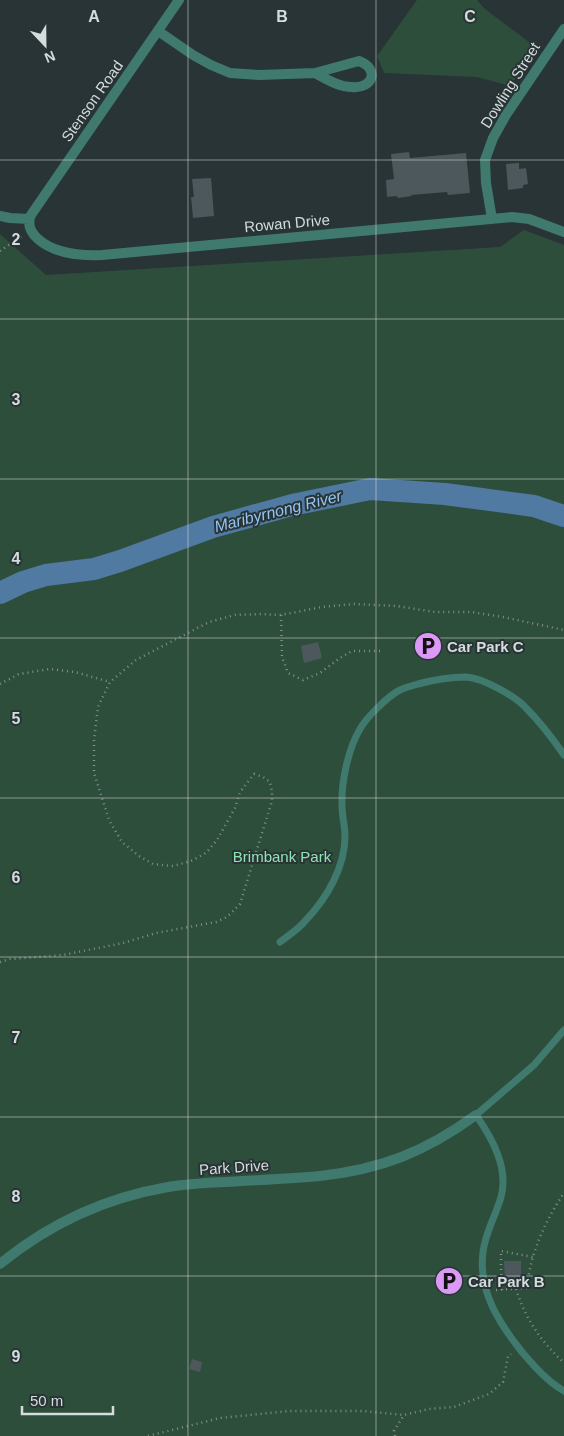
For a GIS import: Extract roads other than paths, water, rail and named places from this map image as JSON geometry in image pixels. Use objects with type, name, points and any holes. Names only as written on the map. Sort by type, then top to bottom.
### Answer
[{"type":"street","name":"Stenson Road","points":[[29,219],[179,0]]},
{"type":"street","name":"Dowling Street","points":[[492,219],[486,183],[485,160],[506,115],[564,29]]},
{"type":"street","points":[[158,31],[193,55],[230,73],[259,75],[315,73],[359,61],[365,63],[370,69],[372,76],[367,84],[352,88],[328,80],[315,73]]},
{"type":"street","points":[[0,216],[29,219]]},
{"type":"street","name":"Rowan Drive","points":[[29,219],[30,230],[40,242],[53,249],[71,254],[91,255],[512,218],[529,219],[564,232]]},
{"type":"street","name":"Park Drive","points":[[0,1264],[47,1230],[78,1214],[110,1201],[168,1187],[341,1174],[367,1168],[392,1161],[431,1145],[476,1115]]},
{"type":"lane","points":[[280,942],[306,920],[320,904],[334,880],[340,866],[344,848],[345,836],[342,806],[344,778],[352,747],[360,729],[376,710],[401,689],[425,682],[452,678],[468,677],[482,681],[494,686],[525,706],[564,755]]},
{"type":"lane","points":[[564,1030],[534,1065],[476,1115],[493,1141],[500,1164],[502,1179],[501,1196],[483,1250],[483,1272],[486,1291],[498,1318],[519,1348],[544,1376],[564,1391]]},
{"type":"waterway","name":"Maribyrnong River","points":[[0,593],[23,582],[46,575],[94,569],[120,561],[213,527],[292,505],[370,489],[445,494],[534,506],[564,516]]},
{"type":"place","name":"Car Park C","points":[[428,646]]},
{"type":"place","name":"Car Park B","points":[[449,1281]]},
{"type":"park label","name":"Brimbank Park","points":[[282,856]]}]
